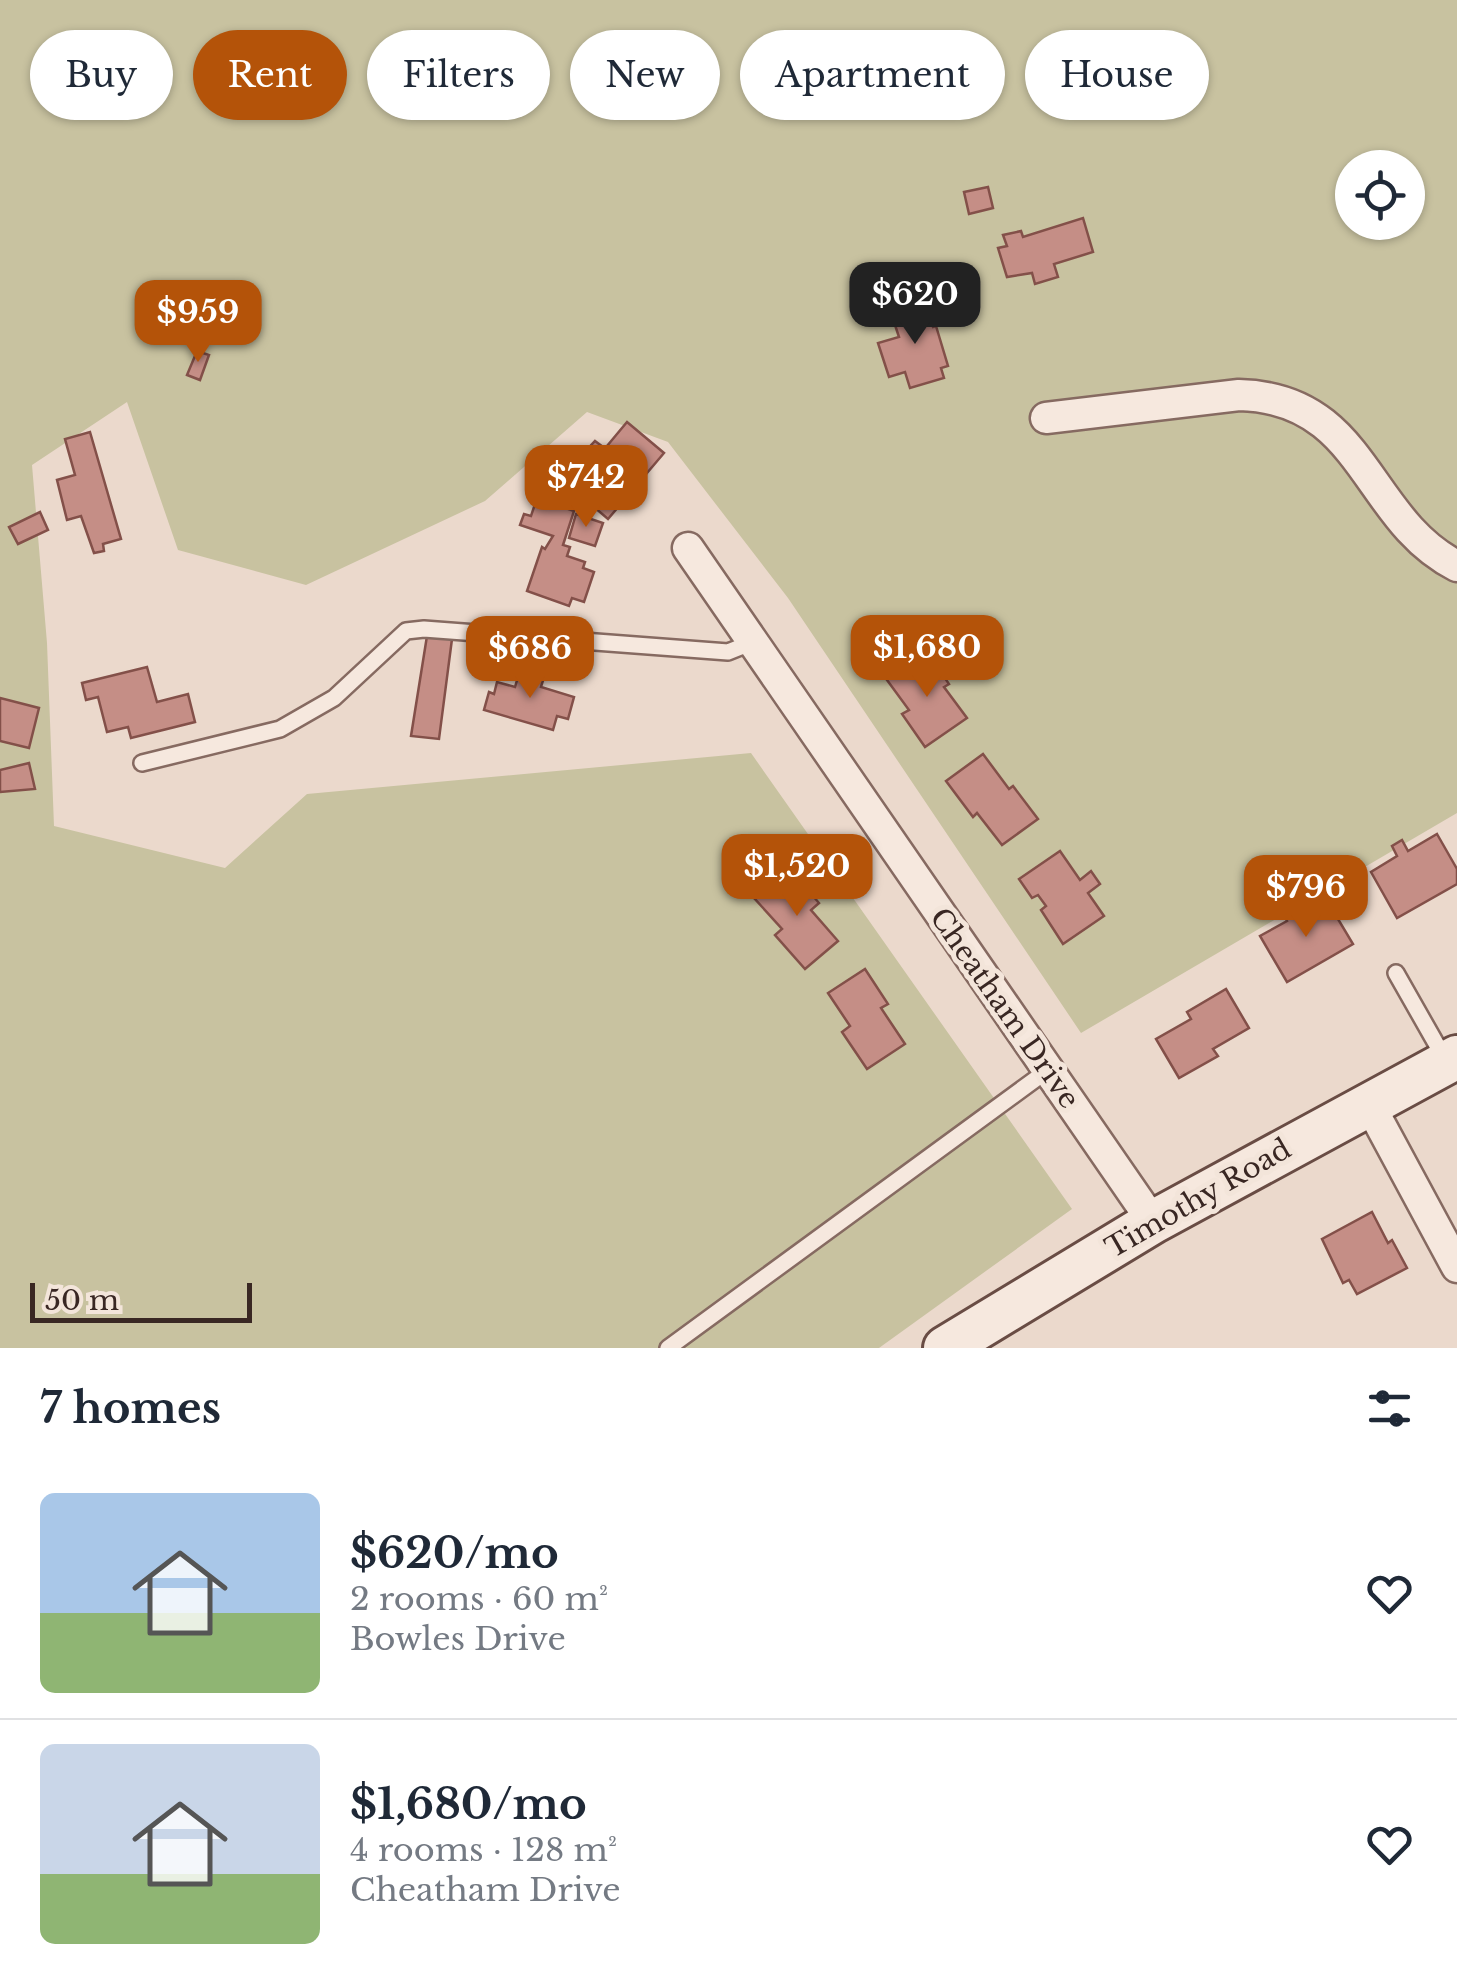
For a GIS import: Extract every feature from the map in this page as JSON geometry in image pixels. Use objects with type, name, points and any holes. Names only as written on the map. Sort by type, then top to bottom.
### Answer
[{"type":"main road","name":"Timothy Road","points":[[945,1348],[1152,1222],[1452,1060]]},
{"type":"street","points":[[1046,418],[1239,395],[1280,400],[1323,422],[1352,449],[1409,532],[1457,566]]},
{"type":"street","name":"Cheatham Drive","points":[[688,548],[1152,1222]]},
{"type":"street","points":[[1368,1102],[1457,1267]]},
{"type":"lane","points":[[142,763],[280,729],[334,698],[406,631],[424,629],[728,652],[752,642]]},
{"type":"lane","points":[[1396,974],[1452,1060]]},
{"type":"lane","points":[[668,1348],[1048,1070]]},
{"type":"shaded area","points":[[0,0],[1457,0],[1457,813],[1081,1033],[788,598],[668,442],[587,412],[485,501],[306,585],[178,550],[127,402],[32,465],[47,643],[54,826],[225,868],[307,794],[751,753],[1072,1209],[879,1348],[0,1348]]},
{"type":"building","points":[[988,187],[993,208],[969,214],[964,192]]},
{"type":"building","points":[[1083,218],[1093,252],[1054,264],[1058,277],[1035,284],[1032,273],[1007,277],[998,248],[1007,246],[1003,235],[1021,231],[1023,237]]},
{"type":"building","points":[[917,299],[921,312],[927,310],[933,327],[936,326],[948,366],[941,368],[944,378],[910,388],[905,372],[889,377],[878,343],[899,337],[893,319],[902,316],[898,305]]},
{"type":"building","points":[[197,351],[209,355],[200,380],[187,375]]},
{"type":"building","points":[[627,422],[664,453],[608,519],[572,488]]},
{"type":"building","points":[[90,432],[121,539],[103,544],[104,551],[94,553],[81,516],[67,520],[57,480],[75,475],[65,439]]},
{"type":"building","points":[[595,441],[603,447],[579,475],[571,467]]},
{"type":"building","points":[[537,498],[574,511],[563,545],[570,547],[567,556],[585,562],[583,568],[594,572],[584,602],[572,598],[569,606],[527,591],[542,547],[545,549],[553,536],[520,525],[524,514],[531,516]]},
{"type":"building","points":[[40,512],[48,530],[18,544],[9,527]]},
{"type":"building","points":[[576,514],[603,523],[595,546],[569,538]]},
{"type":"building","points":[[427,636],[452,639],[439,739],[411,736]]},
{"type":"building","points":[[927,652],[949,684],[944,687],[967,718],[925,747],[902,714],[909,710],[887,680]]},
{"type":"building","points":[[147,667],[157,702],[188,694],[195,722],[131,738],[128,727],[107,732],[98,697],[86,700],[82,683]]},
{"type":"building","points":[[521,667],[545,674],[541,687],[574,697],[568,719],[557,716],[553,730],[484,710],[489,692],[494,694],[497,682],[515,687]]},
{"type":"building","points":[[0,698],[39,708],[29,748],[0,741]]},
{"type":"building","points":[[983,754],[1038,819],[1002,845],[977,813],[973,817],[946,781]]},
{"type":"building","points":[[29,763],[35,789],[0,792],[0,770]]},
{"type":"building","points":[[1437,834],[1457,869],[1457,884],[1397,918],[1371,872],[1397,856],[1392,846],[1402,840],[1408,851]]},
{"type":"building","points":[[1060,851],[1080,880],[1091,871],[1100,884],[1088,893],[1104,916],[1063,944],[1041,910],[1046,906],[1038,895],[1032,898],[1019,879]]},
{"type":"building","points":[[790,869],[819,903],[811,910],[838,941],[805,969],[775,935],[782,929],[755,899]]},
{"type":"building","points":[[1326,899],[1353,944],[1287,982],[1260,936],[1287,921],[1282,911],[1291,906],[1297,916]]},
{"type":"building","points":[[865,969],[888,1004],[881,1008],[905,1044],[867,1069],[842,1032],[850,1026],[828,993]]},
{"type":"building","points":[[1226,989],[1249,1028],[1213,1049],[1218,1056],[1179,1078],[1156,1039],[1191,1019],[1187,1012]]},
{"type":"building","points":[[1372,1212],[1407,1268],[1357,1294],[1349,1280],[1343,1283],[1322,1239]]}]
